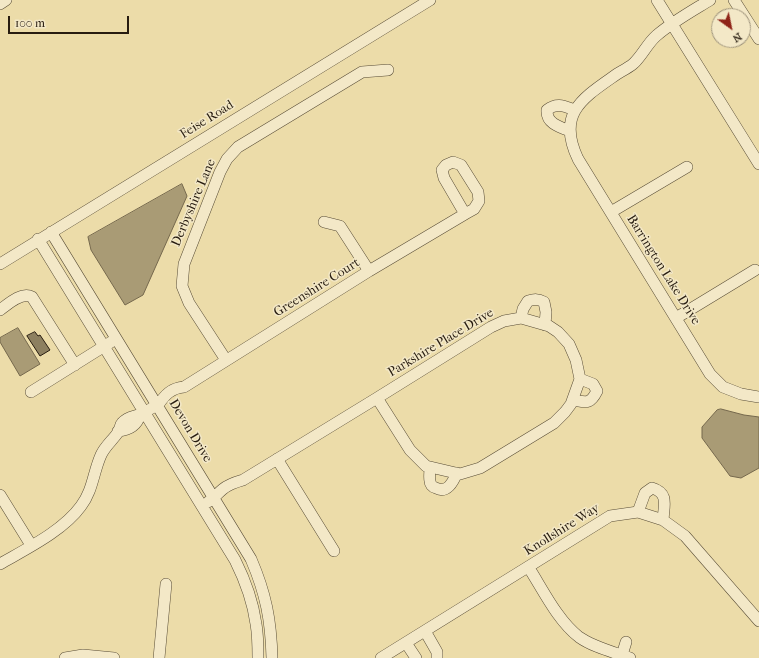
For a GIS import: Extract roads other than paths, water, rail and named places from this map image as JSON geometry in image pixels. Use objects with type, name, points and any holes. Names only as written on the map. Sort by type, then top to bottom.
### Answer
[{"type":"street","points":[[0,4],[6,0]]},
{"type":"street","name":"Feise Road","points":[[0,264],[430,0]]},
{"type":"street","points":[[657,0],[759,164]]},
{"type":"street","name":"Barrington Lake Drive","points":[[710,0],[671,24],[655,37],[633,64],[591,92],[575,110],[570,123],[570,131],[578,159],[710,374],[724,387],[741,394],[759,396]]},
{"type":"street","points":[[734,0],[759,40]]},
{"type":"street","name":"Derbyshire Lane","points":[[226,360],[189,303],[182,286],[184,264],[190,244],[220,172],[227,159],[238,147],[362,72],[388,70]]},
{"type":"street","points":[[570,131],[556,125],[549,119],[547,116],[547,110],[552,105],[562,105],[575,110]]},
{"type":"street","points":[[611,212],[686,166]]},
{"type":"street","name":"Greenshire Court","points":[[143,413],[181,394],[184,387],[226,360],[465,214]]},
{"type":"street","points":[[324,222],[340,226],[370,272]]},
{"type":"street","name":"Devon Drive","points":[[51,232],[246,549],[261,583],[268,611],[272,636],[272,658]]},
{"type":"street","points":[[38,240],[104,346],[143,413],[235,560],[244,578],[257,625],[258,658]]},
{"type":"street","points":[[676,318],[755,270]]},
{"type":"street","points":[[0,310],[22,296],[29,295],[32,297],[74,365]]},
{"type":"street","points":[[521,318],[523,309],[528,301],[536,299],[540,300],[544,302],[546,312],[545,325]]},
{"type":"street","name":"Parkshire Place Drive","points":[[202,506],[214,498],[225,495],[239,487],[243,480],[276,459],[491,327],[504,321],[521,318],[545,325],[558,332],[569,344],[576,360],[580,380]]},
{"type":"street","points":[[31,392],[116,339]]},
{"type":"street","points":[[377,398],[410,450],[417,458],[430,468],[457,473],[480,468],[554,423],[565,412],[573,400],[580,380],[593,384],[597,391],[589,401],[585,402],[573,400]]},
{"type":"street","points":[[0,564],[58,529],[81,506],[94,480],[101,456],[108,443],[118,431],[127,430],[138,422],[143,413]]},
{"type":"street","points":[[276,459],[334,551]]},
{"type":"street","points":[[430,468],[429,481],[432,487],[438,490],[444,490],[448,487],[457,473]]},
{"type":"street","points":[[638,512],[645,493],[652,488],[659,490],[664,496],[665,503],[663,520]]},
{"type":"street","points":[[0,495],[31,545]]},
{"type":"street","name":"Knollshire Way","points":[[381,658],[529,568],[610,516],[638,512],[663,520],[685,536],[759,621]]},
{"type":"street","points":[[529,568],[564,624],[580,638],[603,649],[626,657],[626,642]]},
{"type":"street","points":[[159,658],[166,584]]},
{"type":"street","points":[[425,631],[437,652],[437,658]]},
{"type":"street","points":[[406,643],[416,658]]},
{"type":"street","points":[[65,658],[83,655],[114,658]]}]
